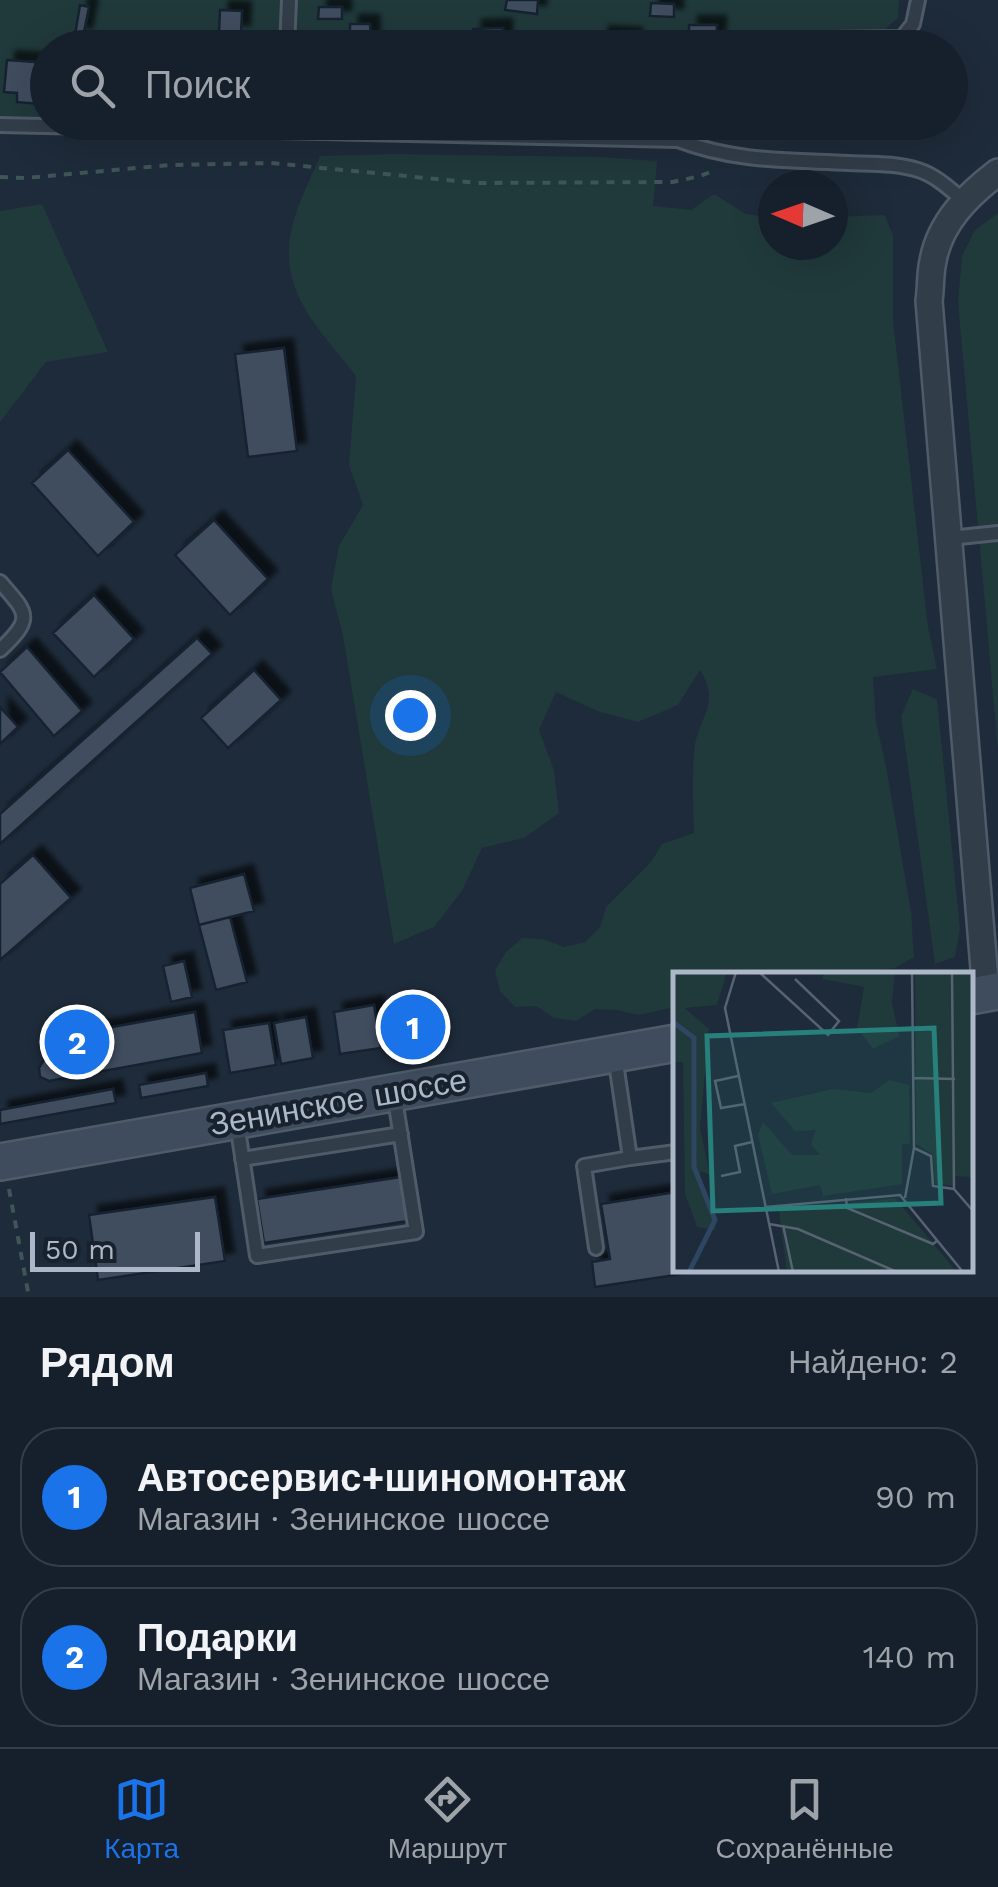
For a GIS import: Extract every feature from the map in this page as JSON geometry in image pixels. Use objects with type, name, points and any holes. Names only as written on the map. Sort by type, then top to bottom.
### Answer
[{"type":"main road","name":"Зенинское шоссе","points":[[2,1162],[673,1044]]},
{"type":"street","points":[[985,993],[930,301],[933,260],[942,231],[964,200],[998,172]]},
{"type":"lane","points":[[287,30],[289,0]]},
{"type":"lane","points":[[908,30],[918,0]]},
{"type":"lane","points":[[0,125],[30,125]]},
{"type":"lane","points":[[678,140],[740,158],[891,164],[921,170],[964,200]]},
{"type":"lane","points":[[950,538],[998,533]]},
{"type":"lane","points":[[0,582],[22,607],[24,620],[16,635],[0,650]]},
{"type":"lane","points":[[615,1054],[630,1158]]},
{"type":"lane","points":[[237,1120],[257,1256],[416,1232],[394,1092]]},
{"type":"lane","points":[[242,1158],[401,1134]]},
{"type":"lane","points":[[596,1248],[584,1166],[673,1152]]},
{"type":"path","points":[[0,176],[25,178],[170,164],[271,162],[478,183],[673,182],[700,176],[740,158]]},
{"type":"path","points":[[2,1162],[29,1297]]},
{"type":"green space","points":[[0,0],[899,0],[898,18],[884,30],[30,30],[30,117],[0,116]]},
{"type":"green space","points":[[391,154],[657,161],[653,206],[691,210],[714,194],[746,214],[758,216],[758,260],[848,260],[848,216],[885,215],[893,236],[893,321],[928,627],[937,669],[873,677],[876,722],[911,911],[914,957],[895,968],[863,972],[673,972],[673,1007],[638,1015],[595,1009],[576,1021],[554,1018],[536,1006],[515,1007],[500,991],[495,970],[506,952],[522,938],[543,939],[564,947],[585,942],[600,927],[606,907],[651,862],[662,844],[694,833],[694,753],[709,693],[700,670],[678,705],[638,722],[597,711],[556,692],[539,730],[554,770],[559,813],[524,838],[482,848],[462,891],[434,927],[394,944],[343,636],[331,589],[339,546],[363,505],[349,465],[356,376],[315,324],[295,288],[289,247],[296,214],[320,156]]},
{"type":"green space","points":[[42,204],[108,352],[46,362],[0,422],[0,211]]},
{"type":"green space","points":[[998,213],[998,751],[958,302],[962,256],[975,230]]},
{"type":"green space","points":[[913,689],[937,699],[960,929],[955,957],[935,964],[901,716]]},
{"type":"building","points":[[507,0],[538,0],[537,14],[505,10]]},
{"type":"building","points":[[651,3],[674,4],[674,17],[650,16]]},
{"type":"building","points":[[80,5],[89,7],[84,30],[76,30]]},
{"type":"building","points":[[319,7],[342,7],[342,19],[318,19]]},
{"type":"building","points":[[220,10],[242,11],[241,30],[219,30]]},
{"type":"building","points":[[350,24],[370,24],[370,30],[350,30]]},
{"type":"building","points":[[689,25],[717,25],[717,30],[689,30]]},
{"type":"building","points":[[7,60],[30,62],[30,103],[17,102],[17,93],[4,92]]},
{"type":"building","points":[[284,348],[297,451],[248,457],[235,354]]},
{"type":"building","points":[[68,450],[134,522],[98,556],[32,483]]},
{"type":"building","points":[[214,520],[268,579],[230,615],[175,555]]},
{"type":"building","points":[[94,595],[134,639],[94,677],[53,633]]},
{"type":"building","points":[[197,638],[212,654],[0,844],[0,814]]},
{"type":"building","points":[[27,647],[82,711],[54,736],[0,672]]},
{"type":"building","points":[[254,670],[281,700],[228,748],[201,718]]},
{"type":"building","points":[[0,707],[18,727],[0,744]]},
{"type":"building","points":[[33,855],[71,898],[0,960],[0,884]]},
{"type":"building","points":[[244,874],[254,911],[199,925],[190,888]]},
{"type":"building","points":[[230,917],[247,982],[216,990],[199,925]]},
{"type":"building","points":[[184,961],[192,997],[171,1002],[163,966]]},
{"type":"building","points":[[374,1005],[381,1048],[340,1054],[334,1012]]},
{"type":"building","points":[[195,1012],[202,1053],[49,1081],[40,1077],[39,1068],[45,1058],[74,1034]]},
{"type":"building","points":[[306,1017],[313,1058],[281,1064],[274,1023]]},
{"type":"building","points":[[269,1023],[276,1065],[230,1073],[223,1030]]},
{"type":"building","points":[[206,1073],[208,1086],[141,1098],[139,1085]]},
{"type":"building","points":[[113,1089],[116,1103],[0,1124],[0,1110]]},
{"type":"building","points":[[401,1177],[408,1221],[264,1243],[257,1199]]},
{"type":"building","points":[[673,1192],[673,1272],[696,1272],[595,1287],[592,1262],[610,1259],[601,1204]]},
{"type":"building","points":[[215,1197],[225,1261],[98,1280],[89,1215]]},
{"type":"place","name":"Автосервис+шиномонтаж","points":[[413,1027]]},
{"type":"place","name":"Подарки","points":[[77,1042]]}]
